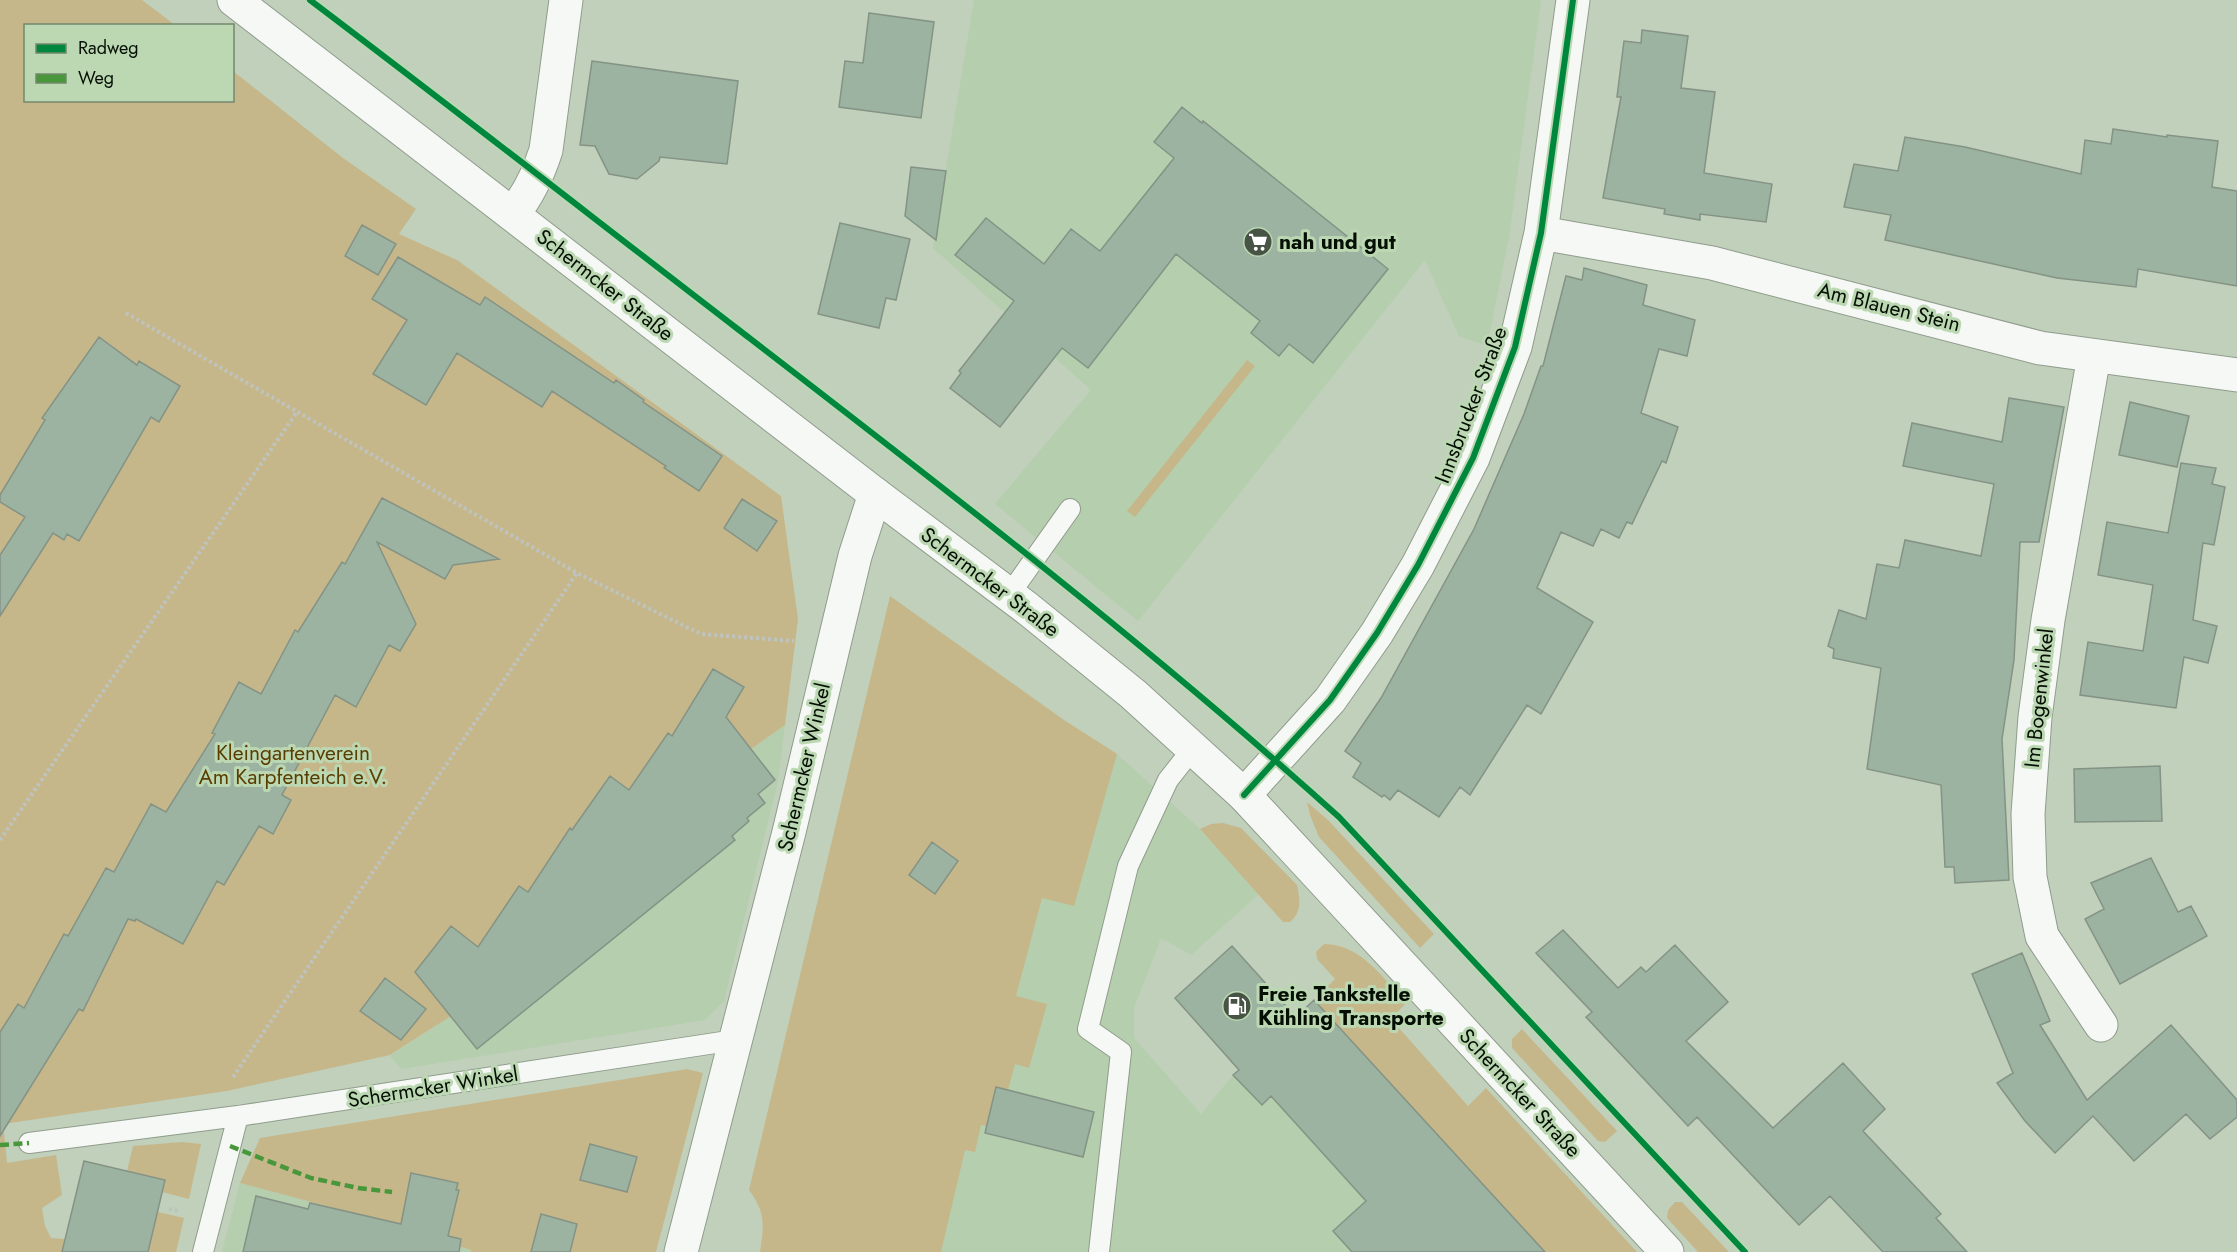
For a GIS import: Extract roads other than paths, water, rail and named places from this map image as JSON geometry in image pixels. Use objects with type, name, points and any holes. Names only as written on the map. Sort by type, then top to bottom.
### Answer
[{"type":"street","name":"Schermcker Straße","points":[[234,0],[1009,595],[1133,694],[1194,747],[1244,795],[1666,1252]]},
{"type":"street","points":[[513,214],[529,194],[539,174],[546,150],[566,0]]},
{"type":"street","name":"Innsbrucker Straße","points":[[1244,795],[1330,700],[1377,633],[1418,565],[1473,458],[1515,347],[1541,233],[1573,0]]},
{"type":"street","name":"Am Blauen Stein","points":[[1541,233],[1712,263],[2040,348],[2237,375]]},
{"type":"street","name":"Im Bogenwinkel","points":[[2094,356],[2048,620],[2035,717],[2028,814],[2030,877],[2042,936],[2101,1025]]},
{"type":"street","name":"Schermcker Winkel","points":[[681,1252],[789,832],[855,556],[875,494]]},
{"type":"lane","points":[[1009,595],[1070,509]]},
{"type":"lane","points":[[1099,1252],[1121,1053],[1088,1029],[1128,866],[1168,780],[1194,747]]},
{"type":"lane","name":"Schermcker Winkel","points":[[29,1143],[238,1116],[735,1040]]},
{"type":"lane","points":[[203,1252],[238,1116]]},
{"type":"place","name":"nah und gut","points":[[1258,242]]},
{"type":"place","name":"Freie Tankstelle Kühling Transporte","points":[[1237,1006]]},
{"type":"park label","name":"Kleingartenverein Am Karpfenteich e.V.","points":[[293,765]]}]
